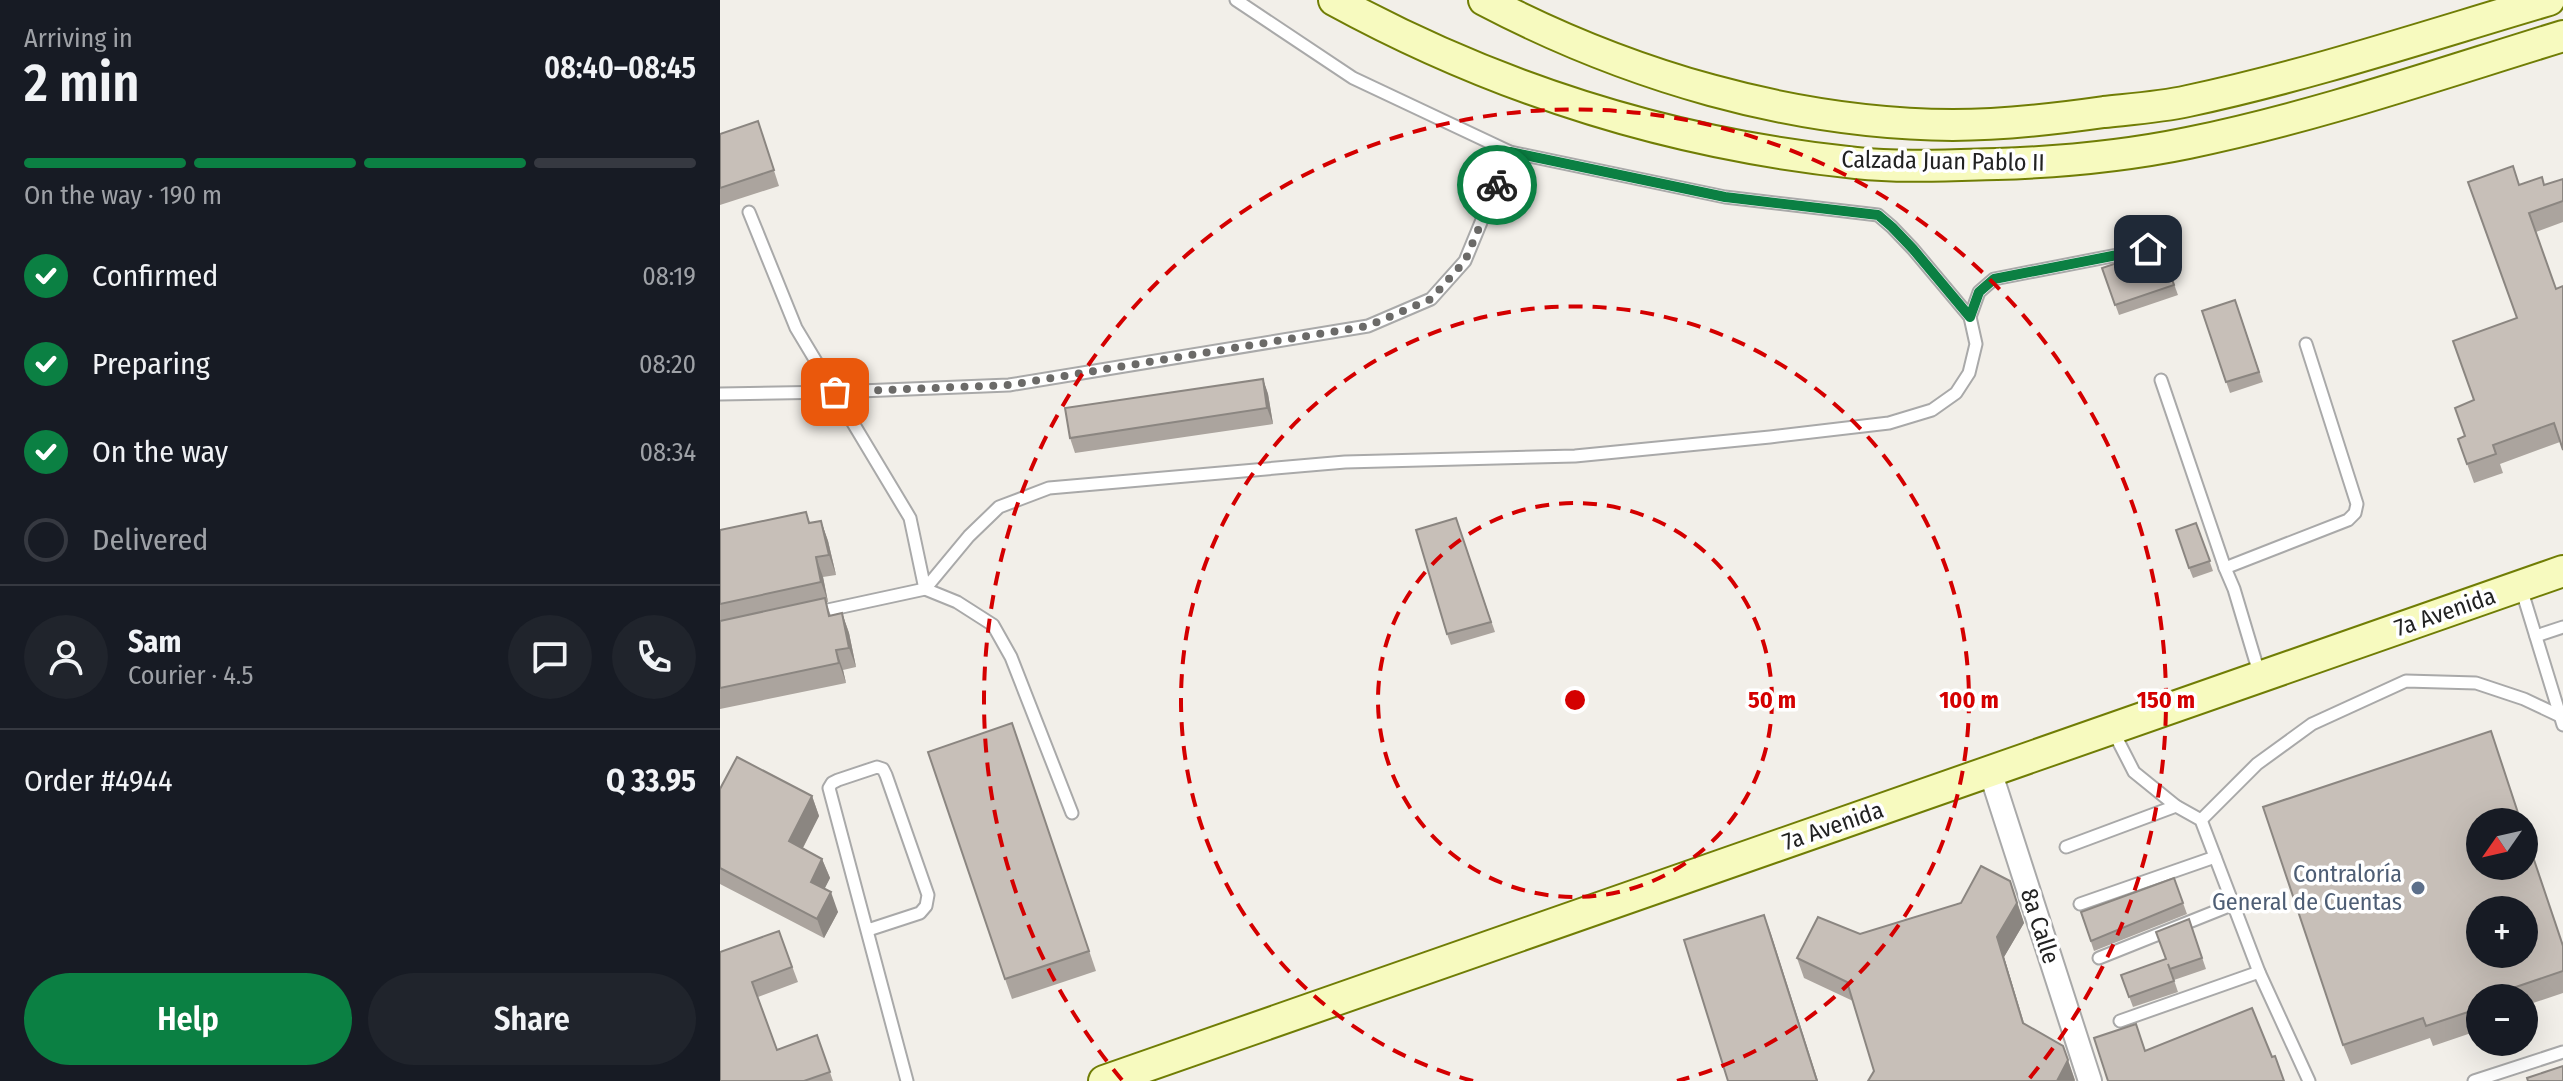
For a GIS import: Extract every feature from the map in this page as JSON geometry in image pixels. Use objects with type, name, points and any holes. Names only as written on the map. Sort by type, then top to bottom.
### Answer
[{"type":"main road","name":"Calzada Juan Pablo II","points":[[1334,0],[1436,51],[1555,99],[1644,126],[1757,150],[1859,163],[1946,165],[2072,161],[2185,144],[2288,121],[2563,36]]},
{"type":"main road","name":"Calzada Juan Pablo II","points":[[1484,0],[1595,52],[1739,98],[1876,122],[1956,125],[2065,117],[2185,102],[2281,79],[2549,0]]},
{"type":"main road","name":"7a Avenida","points":[[1104,1081],[2563,571]]},
{"type":"street","name":"8a Calle","points":[[1990,771],[2090,1081]]},
{"type":"lane","points":[[925,589],[969,536],[999,507],[1049,488],[1345,462],[1575,456],[1889,423],[1932,410],[1956,393],[1969,373],[1976,344],[1970,317],[1913,249],[1878,215],[1725,197],[1510,152],[1353,78],[1236,0]]},
{"type":"lane","points":[[720,394],[1009,385],[1368,326],[1431,299],[1465,261],[1510,152]]},
{"type":"lane","points":[[749,212],[796,328],[910,518],[925,589]]},
{"type":"lane","points":[[1970,317],[1979,292],[1994,279],[2148,249]]},
{"type":"lane","points":[[2225,568],[2348,520],[2355,513],[2357,504],[2306,344]]},
{"type":"lane","points":[[2161,380],[2234,589],[2260,677]]},
{"type":"lane","points":[[2521,586],[2562,718]]},
{"type":"lane","points":[[808,615],[925,589],[957,602],[993,625],[1011,657],[1072,813]]},
{"type":"lane","points":[[2536,636],[2563,627]]},
{"type":"lane","points":[[2201,820],[2257,764],[2312,724],[2406,681],[2476,683],[2524,699],[2562,718]]},
{"type":"lane","points":[[2112,729],[2134,772],[2176,806],[2201,820],[2259,972],[2309,1081]]},
{"type":"lane","points":[[868,930],[920,913],[926,906],[928,895],[886,775],[883,769],[877,767],[838,780],[829,788],[907,1081]]},
{"type":"lane","points":[[2066,847],[2176,806]]},
{"type":"lane","points":[[2080,904],[2215,857]]},
{"type":"lane","points":[[2099,958],[2234,904]]},
{"type":"lane","points":[[2120,1021],[2259,972]]},
{"type":"lane","points":[[2474,1081],[2563,1052]]},
{"type":"building","points":[[758,121],[774,170],[720,188],[720,134]]},
{"type":"building","points":[[2513,166],[2519,185],[2542,177],[2544,185],[2563,179],[2563,201],[2529,213],[2556,289],[2563,286],[2563,450],[2554,423],[2493,445],[2496,454],[2467,464],[2458,439],[2465,436],[2455,408],[2474,400],[2453,341],[2517,318],[2468,182]]},
{"type":"building","points":[[2161,248],[2174,285],[2115,305],[2102,268]]},
{"type":"building","points":[[2235,300],[2259,372],[2226,382],[2202,311]]},
{"type":"building","points":[[1263,379],[1267,408],[1070,438],[1065,408]]},
{"type":"building","points":[[806,512],[809,523],[821,521],[829,555],[816,557],[821,582],[720,604],[720,530]]},
{"type":"building","points":[[1456,518],[1491,622],[1447,634],[1416,530]]},
{"type":"building","points":[[2196,523],[2210,561],[2189,568],[2176,530]]},
{"type":"building","points":[[825,598],[829,616],[842,613],[849,648],[836,650],[839,663],[720,688],[720,621]]},
{"type":"building","points":[[1012,723],[1089,951],[1005,979],[928,752]]},
{"type":"building","name":"Contraloría General de Cuentas","points":[[2491,731],[2516,808],[2466,808],[2466,880],[2538,880],[2538,872],[2563,946],[2563,971],[2525,984],[2466,984],[2466,1013],[2426,1026],[2423,1018],[2343,1045],[2263,807]]},
{"type":"building","points":[[737,757],[812,796],[789,841],[822,859],[811,882],[831,892],[817,919],[720,868],[720,789]]},
{"type":"building","points":[[1981,866],[2010,881],[2017,903],[1997,937],[2023,1023],[2063,1046],[2068,1060],[2057,1081],[1868,1081],[1874,1071],[1847,982],[1797,958],[1818,917],[1860,934],[1961,903]]},
{"type":"building","points":[[2174,878],[2183,903],[2091,941],[2081,912]]},
{"type":"building","points":[[1764,915],[1817,1081],[1728,1081],[1684,940]]},
{"type":"building","points":[[2189,919],[2202,958],[2170,969],[2168,964],[2174,981],[2129,997],[2121,975],[2166,959],[2156,932]]},
{"type":"building","points":[[779,931],[792,967],[752,982],[777,1050],[817,1035],[830,1072],[804,1081],[720,1081],[720,952]]},
{"type":"building","points":[[2252,1008],[2284,1081],[2108,1081],[2094,1038],[2136,1024],[2145,1051]]},
{"type":"building","points":[[2563,1066],[2563,1081],[2528,1081],[2527,1078]]},
{"type":"way so far","points":[[835,392],[1009,385],[1368,326],[1431,299],[1465,261],[1497,185]]},
{"type":"place","name":"Contraloría General de Cuentas","points":[[2418,888]]},
{"type":"route","points":[[1497,185],[1510,152],[1725,197],[1878,215],[1913,249],[1970,317],[1979,292],[1994,279],[2148,249]]}]
